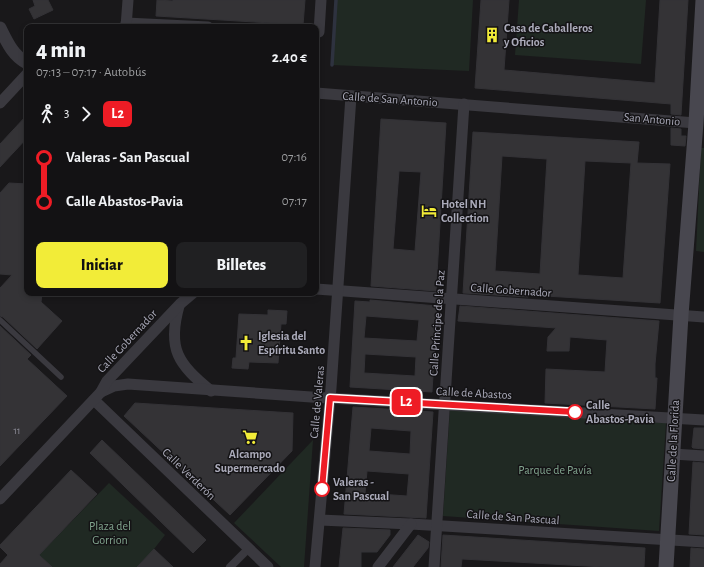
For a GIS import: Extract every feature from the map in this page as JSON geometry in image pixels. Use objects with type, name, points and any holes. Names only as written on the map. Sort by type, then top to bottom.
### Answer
[{"type":"main road","points":[[696,123],[703,0]]},
{"type":"main road","name":"San Antonio","points":[[681,315],[696,123]]},
{"type":"main road","name":"Calle de la Florida","points":[[666,567],[681,315]]},
{"type":"street","points":[[126,24],[128,0]]},
{"type":"street","points":[[319,24],[321,0]]},
{"type":"street","points":[[0,28],[12,50],[24,61]]},
{"type":"street","points":[[0,103],[24,77]]},
{"type":"street","name":"Calle de San Antonio","points":[[319,93],[464,104]]},
{"type":"street","name":"Calle de Valeras","points":[[315,567],[330,398],[351,96]]},
{"type":"street","name":"San Antonio","points":[[464,104],[696,123]]},
{"type":"street","name":"Calle Príncipe de la Paz","points":[[434,567],[464,104]]},
{"type":"street","name":"Calle Gobernador","points":[[319,288],[704,317]]},
{"type":"street","name":"Calle Gobernador","points":[[0,499],[97,396],[107,381],[180,304],[190,296]]},
{"type":"street","points":[[180,304],[174,331],[177,351],[187,370],[211,391]]},
{"type":"street","name":"Calle de Abastos","points":[[97,396],[114,386],[128,384],[211,391],[704,420]]},
{"type":"street","name":"Calle Verderón","points":[[97,396],[248,549],[268,567]]},
{"type":"street","points":[[673,454],[704,456]]},
{"type":"street","name":"Calle de San Pascual","points":[[320,520],[436,525],[704,542]]},
{"type":"street","points":[[378,567],[411,524]]},
{"type":"street","points":[[230,567],[248,549]]},
{"type":"lane","points":[[0,320],[61,377]]},
{"type":"green space","points":[[336,0],[473,0],[469,71],[332,65]]},
{"type":"green space","points":[[519,0],[646,0],[641,64],[515,55]]},
{"type":"green space","points":[[701,148],[704,148],[704,252],[696,251]]},
{"type":"green space","name":"Parque de Pavía","points":[[450,409],[666,423],[659,531],[443,516]]},
{"type":"green space","points":[[313,440],[304,567],[281,567],[234,523]]},
{"type":"green space","name":"Plaza del Gorrion","points":[[109,483],[165,535],[137,567],[52,567],[39,555]]},
{"type":"building","points":[[33,0],[48,0],[53,10],[34,19],[29,9],[35,6]]},
{"type":"building","points":[[157,0],[305,0],[303,24],[156,16]]},
{"type":"building","name":"Casa de Caballeros y Oficios","points":[[481,0],[509,0],[504,70],[655,83],[660,0],[688,0],[681,115],[671,114],[671,104],[475,88]]},
{"type":"building","points":[[24,118],[24,141],[0,167],[0,144]]},
{"type":"building","name":"Hotel NH Collection","points":[[381,119],[446,123],[436,291],[371,286]],"holes":[[[399,171],[421,172],[415,251],[393,249]]]},
{"type":"building","points":[[671,128],[681,129],[681,136],[686,136],[685,146],[671,145]]},
{"type":"building","points":[[473,132],[639,142],[637,163],[670,164],[660,303],[529,295],[528,297],[463,293]],"holes":[[[502,156],[547,159],[540,274],[495,271]],[[585,161],[631,163],[623,278],[578,275]]]},
{"type":"building","points":[[9,183],[24,184],[24,296],[42,296],[41,302],[62,321],[37,349],[3,317],[0,316],[0,288],[12,275],[0,274],[0,193]]},
{"type":"building","points":[[370,300],[437,306],[432,392],[350,387],[355,301],[370,302]],"holes":[[[366,316],[419,320],[417,341],[364,338]],[[365,354],[416,357],[415,376],[364,373]]]},
{"type":"building","points":[[460,306],[659,321],[655,364],[655,378],[657,378],[655,409],[545,403],[546,369],[605,372],[607,340],[570,337],[569,351],[547,351],[548,337],[556,328],[458,321]]},
{"type":"building","points":[[268,310],[287,311],[286,324],[281,324],[278,363],[249,362],[248,369],[232,368],[233,358],[236,358],[239,314],[268,315]]},
{"type":"building","points":[[0,326],[31,355],[27,359],[67,396],[0,466]]},
{"type":"building","points":[[135,403],[293,413],[292,451],[230,515],[124,416]]},
{"type":"building","points":[[353,407],[433,412],[426,518],[344,514]],"holes":[[[371,428],[411,431],[410,454],[369,451]],[[367,471],[409,474],[407,496],[365,493]]]},
{"type":"building","points":[[694,428],[704,428],[704,449],[692,447]]},
{"type":"building","points":[[102,440],[206,540],[193,553],[90,453]]},
{"type":"building","points":[[693,462],[704,463],[704,535],[689,534]]},
{"type":"building","points":[[71,470],[97,494],[39,555],[52,567],[0,567],[0,564],[8,555],[0,547],[0,545]]},
{"type":"building","points":[[343,528],[390,530],[390,535],[377,552],[361,552],[361,567],[339,567]]},
{"type":"building","points":[[418,535],[429,542],[428,548],[413,567],[393,567]]},
{"type":"building","points":[[443,535],[645,548],[644,567],[604,567],[462,559],[461,567],[441,567]]},
{"type":"building","points":[[691,548],[704,549],[704,567],[690,567]]},
{"type":"building","points":[[154,549],[173,567],[137,567]]},
{"type":"waterway","points":[[332,65],[336,0]]},
{"type":"bus line","name":"L2","points":[[322,489],[330,398],[575,412]]},
{"type":"place","name":"Casa de Caballeros y Oficios","points":[[492,35]]},
{"type":"place","name":"Hotel NH Collection","points":[[429,211]]},
{"type":"place","name":"Iglesia del Espíritu Santo","points":[[246,343]]},
{"type":"place","name":"Calle Abastos-Pavia","points":[[575,412]]},
{"type":"place","name":"Alcampo Supermercado","points":[[250,437]]},
{"type":"place","name":"Valeras - San Pascual","points":[[322,489]]}]
